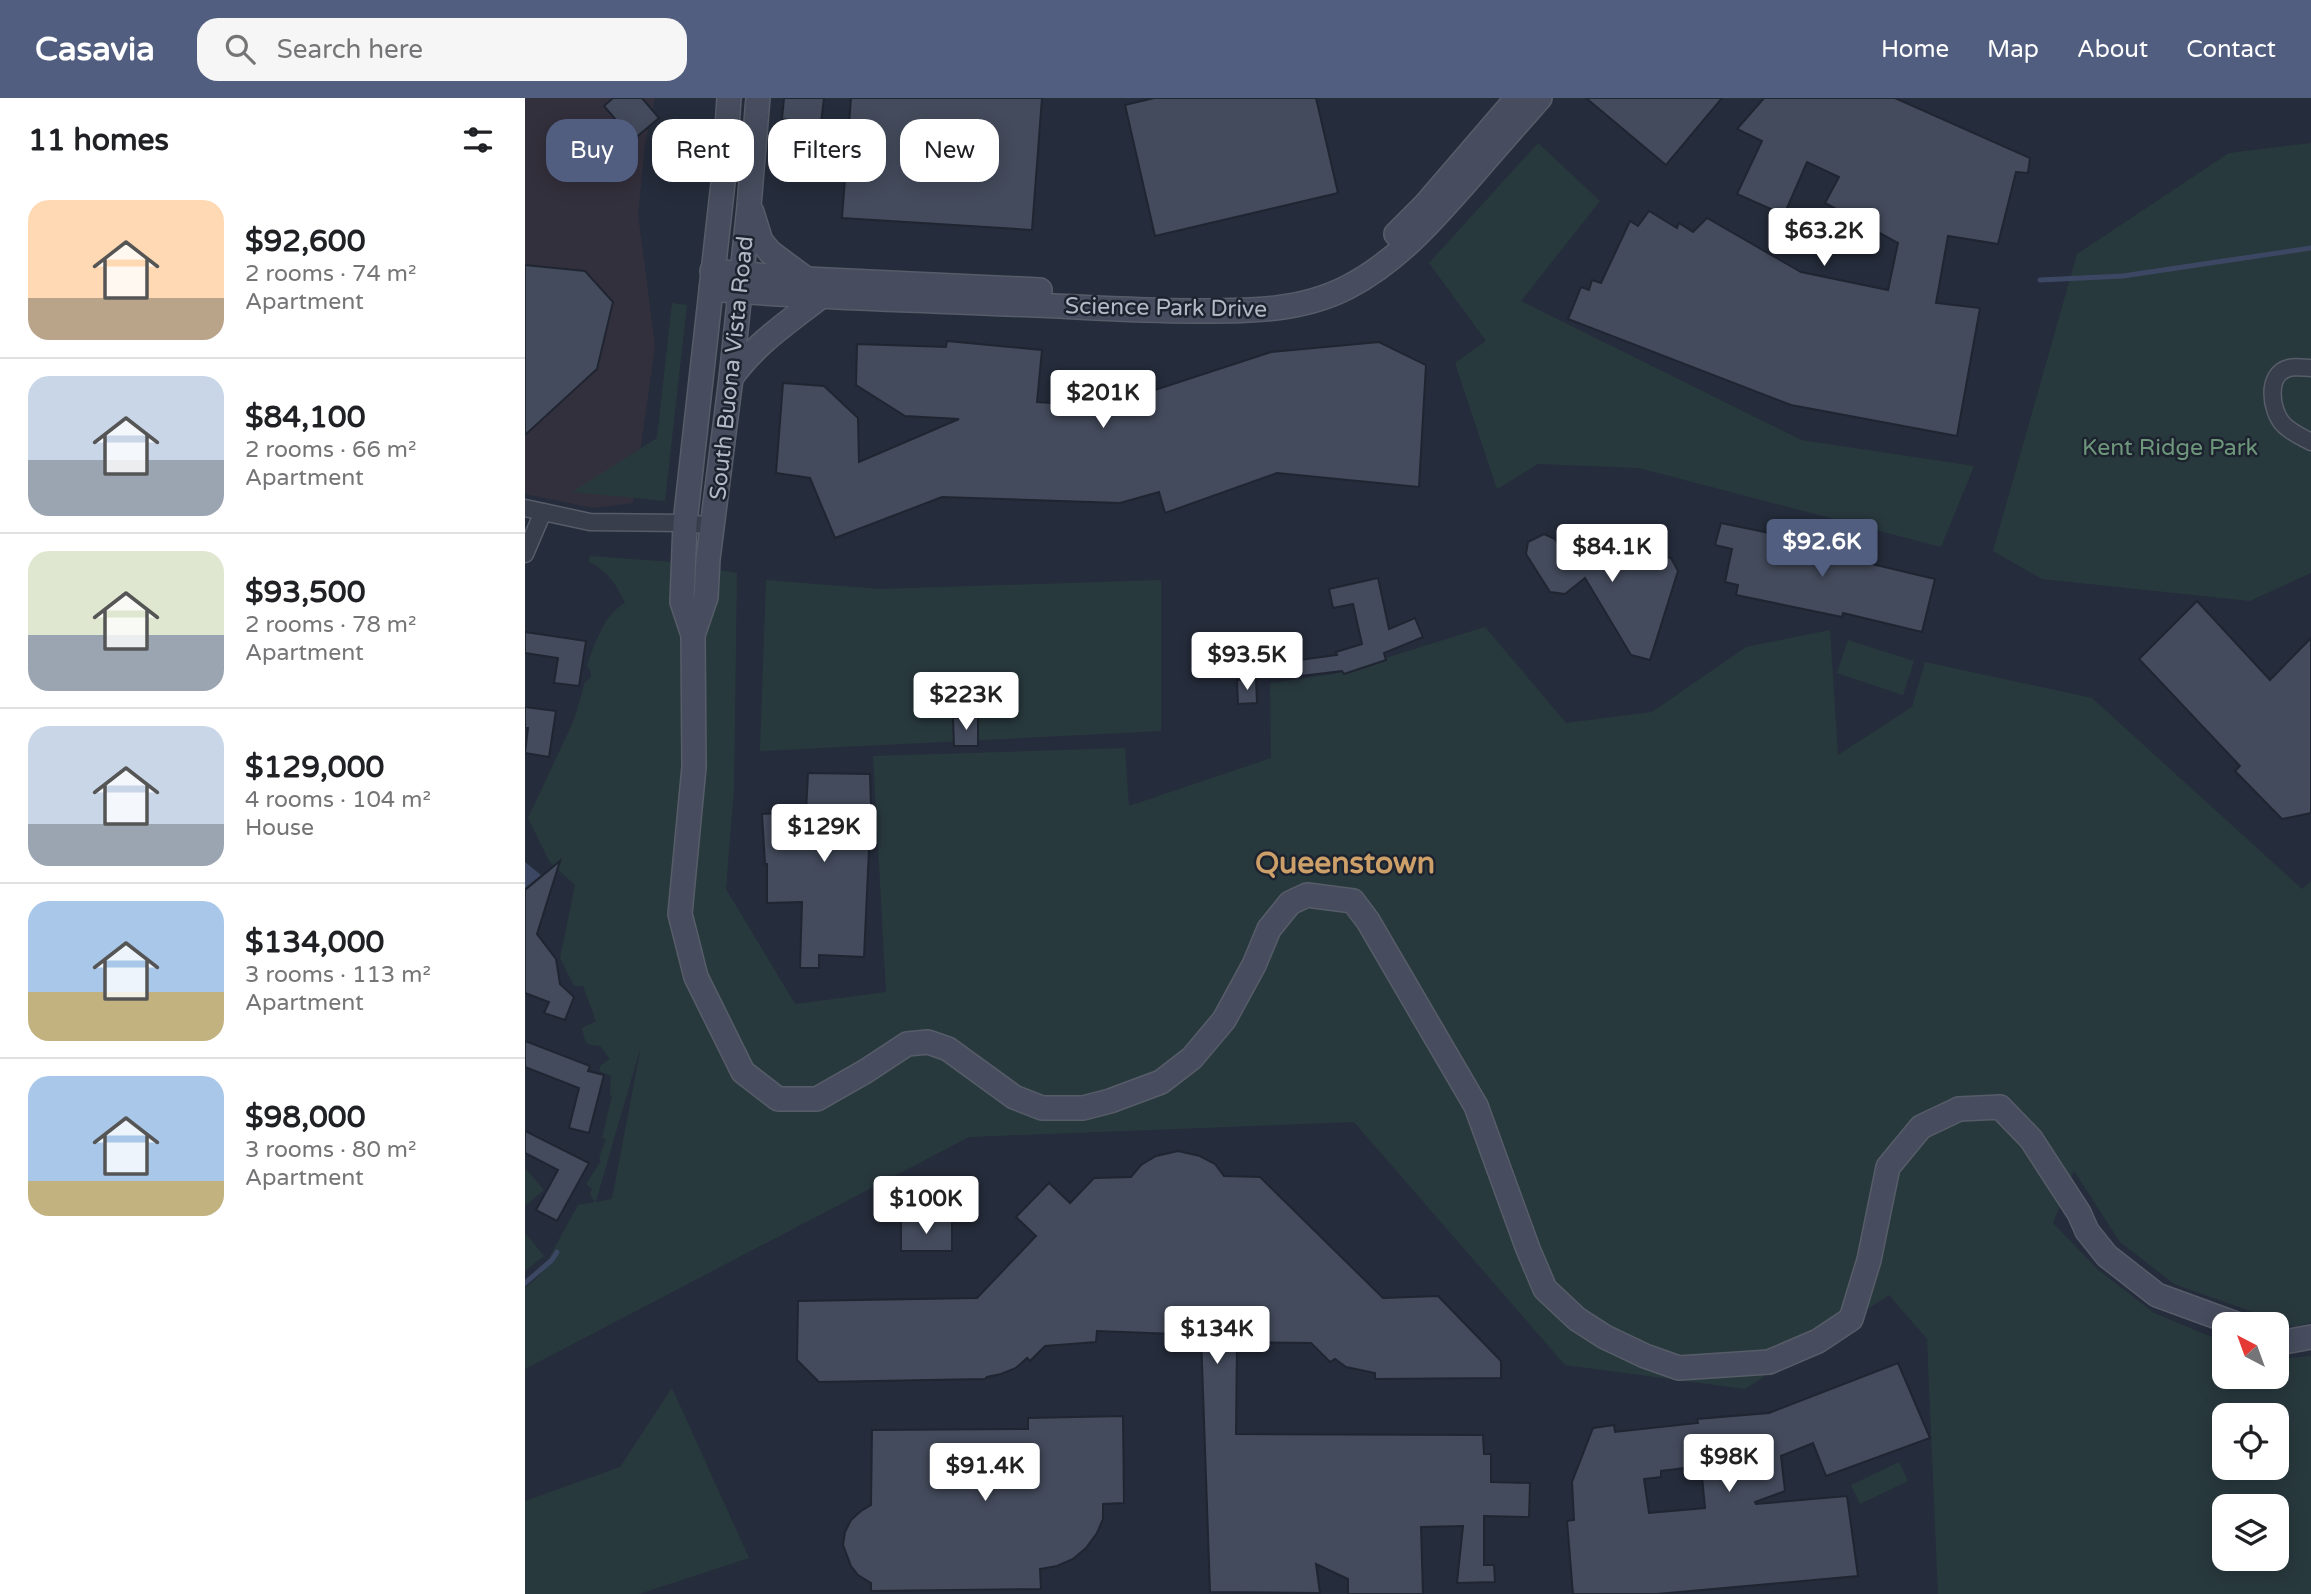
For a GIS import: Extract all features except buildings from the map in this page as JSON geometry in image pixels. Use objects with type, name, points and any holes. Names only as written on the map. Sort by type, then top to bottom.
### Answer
[{"type":"street","name":"South Buona Vista Road","points":[[729,98],[685,523],[682,602],[693,635],[694,767],[680,914],[696,977],[743,1072],[778,1099],[817,1099],[907,1044],[928,1042],[948,1049],[1014,1097],[1042,1108],[1083,1108],[1110,1101],[1161,1082],[1192,1058],[1224,1020],[1254,965],[1269,929],[1290,903],[1307,895],[1326,896],[1353,901],[1415,999],[1476,1106],[1528,1250],[1545,1289],[1577,1319],[1605,1337],[1645,1356],[1679,1368],[1769,1362],[1818,1341],[1851,1319],[1869,1260],[1888,1167],[1921,1127],[1959,1109],[2000,1107],[2031,1139],[2088,1231],[2107,1256],[2157,1295],[2212,1315]]},
{"type":"street","name":"South Buona Vista Road","points":[[693,635],[706,597],[708,559],[750,205],[758,98]]},
{"type":"street","name":"Science Park Drive","points":[[711,280],[820,298],[1147,304],[1274,298],[1339,276],[1369,259],[1406,225],[1517,98]]},
{"type":"street","name":"Science Park Drive","points":[[740,283],[806,279],[1244,312],[1277,309],[1311,301],[1346,288],[1377,271],[1415,238],[1540,98]]},
{"type":"street","points":[[750,205],[761,241],[770,252],[806,279]]},
{"type":"street","points":[[731,378],[771,333],[820,298]]},
{"type":"street","points":[[2311,368],[2289,368],[2277,379],[2272,394],[2273,406],[2285,427],[2311,442]]},
{"type":"street","points":[[525,508],[590,522],[714,526]]},
{"type":"street","points":[[525,554],[543,512]]},
{"type":"street","points":[[2289,1341],[2311,1337]]},
{"type":"shaded area","points":[[525,98],[655,98],[645,144],[638,214],[655,346],[633,503],[593,508],[525,494]]},
{"type":"green space","points":[[1538,143],[1600,201],[1521,301],[1801,440],[1974,466],[1941,547],[1639,468],[1538,464],[1497,489],[1455,363],[1486,341],[1429,263]]},
{"type":"green space","name":"Kent Ridge Park","points":[[2311,143],[2311,573],[2250,601],[2042,579],[1993,551],[2077,254],[2229,153]]},
{"type":"green space","points":[[672,303],[687,305],[665,501],[572,492],[657,438]]},
{"type":"green space","points":[[590,556],[673,562],[737,573],[734,787],[726,889],[795,1004],[886,992],[873,756],[1125,748],[1129,806],[1271,758],[1270,683],[1334,674],[1485,627],[1566,723],[1652,712],[1746,647],[1830,630],[1838,755],[1912,707],[1925,662],[2092,698],[2302,889],[2311,881],[2311,1322],[2295,1327],[2289,1325],[2289,1312],[2253,1312],[2174,1284],[2120,1242],[2074,1171],[2053,1223],[2097,1269],[2154,1313],[2212,1337],[2212,1390],[2289,1390],[2289,1358],[2311,1356],[2311,1594],[1938,1594],[1927,1339],[1889,1295],[1745,1389],[1565,1365],[1354,1122],[969,1137],[525,1369],[525,1288],[539,1276],[578,1205],[595,1202],[590,1194],[592,1189],[586,1184],[601,1161],[599,1158],[606,1139],[602,1138],[612,1096],[611,1076],[599,1071],[601,1065],[610,1059],[600,1046],[588,1044],[584,1037],[582,1028],[596,1021],[583,986],[574,986],[560,958],[575,885],[549,861],[528,818],[574,720],[585,682],[591,677],[587,666],[597,639],[612,614],[625,603],[619,590],[601,569],[589,562]],"holes":[[[641,1046],[612,1199],[596,1202]]]},
{"type":"green space","points":[[766,580],[879,589],[1161,580],[1161,731],[760,751]]},
{"type":"green space","points":[[1848,640],[1914,661],[1903,695],[1837,673]]},
{"type":"green space","points":[[525,1168],[544,1190],[525,1206]]},
{"type":"green space","points":[[525,1233],[544,1256],[525,1271]]},
{"type":"green space","points":[[672,1388],[749,1558],[639,1594],[525,1594],[525,1501],[620,1467]]},
{"type":"green space","points":[[1899,1462],[1908,1481],[1860,1504],[1851,1485]]},
{"type":"water","points":[[525,862],[541,875],[525,888]]},
{"type":"waterway","points":[[2040,280],[2123,276],[2311,248]]},
{"type":"waterway","points":[[525,1283],[552,1260],[557,1252]]},
{"type":"district","name":"Queenstown","points":[[1345,863]]}]
